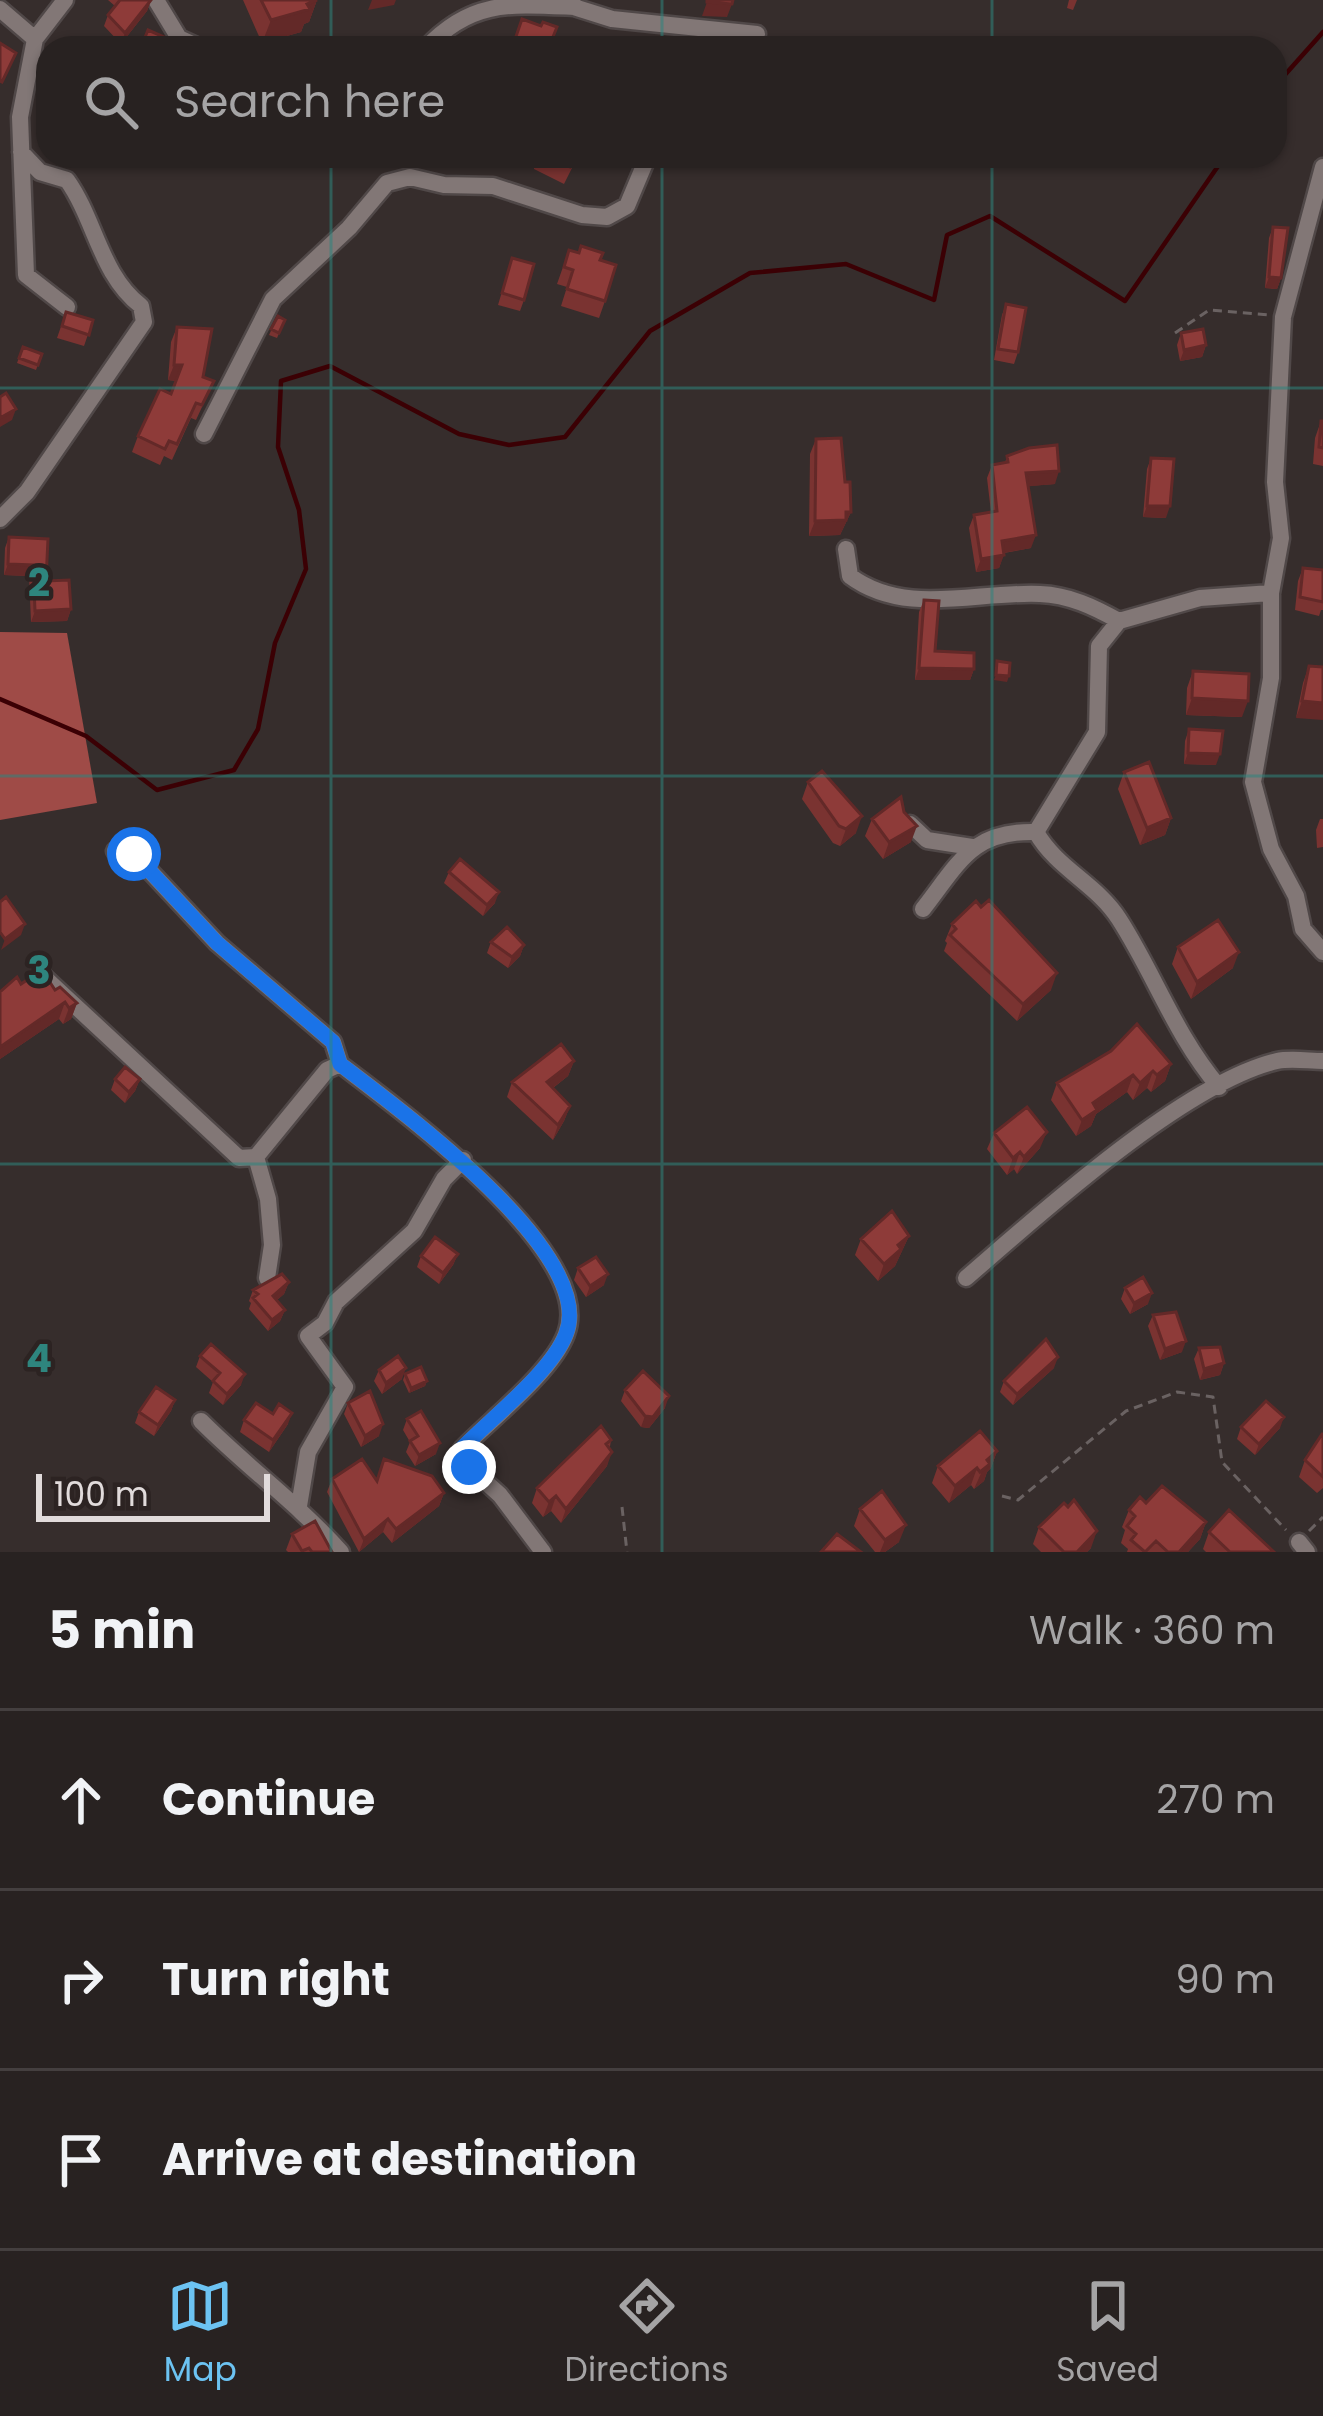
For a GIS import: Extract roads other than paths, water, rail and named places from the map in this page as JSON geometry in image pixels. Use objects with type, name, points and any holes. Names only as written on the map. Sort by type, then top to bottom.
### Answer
[{"type":"street","points":[[37,36],[65,0]]},
{"type":"street","points":[[156,0],[178,36]]},
{"type":"street","points":[[436,36],[447,23],[490,6],[573,3],[682,28],[757,34]]},
{"type":"street","points":[[0,9],[35,39],[20,117],[26,275],[67,308]]},
{"type":"street","points":[[682,28],[682,36]]},
{"type":"street","points":[[21,152],[36,168]]},
{"type":"street","points":[[1323,167],[1282,317],[1275,482],[1281,538],[1271,593],[1271,678],[1253,782],[1271,849],[1296,896],[1303,928],[1323,952]]},
{"type":"street","points":[[0,519],[27,492],[144,322],[141,306],[123,292],[109,270],[67,180],[36,168]]},
{"type":"street","points":[[204,434],[272,299],[349,229],[387,183],[410,177],[444,185],[494,186],[583,215],[607,217],[627,206],[643,168]]},
{"type":"street","points":[[846,549],[850,576],[876,596],[981,601],[1041,594],[1086,602],[1119,621]]},
{"type":"street","points":[[1036,832],[1096,732],[1099,646],[1119,621],[1200,598],[1271,593]]},
{"type":"street","points":[[910,824],[927,840],[972,847]]},
{"type":"street","points":[[923,909],[972,847],[1004,831],[1036,832]]},
{"type":"street","points":[[1036,832],[1050,856],[1118,917],[1184,1046],[1219,1087]]},
{"type":"street","points":[[115,850],[134,854],[217,943],[333,1042],[340,1064],[464,1160],[530,1234],[570,1299],[568,1332],[552,1357],[462,1448],[469,1467],[500,1495],[538,1547],[513,1552]]},
{"type":"street","points":[[43,975],[239,1158],[256,1157],[327,1070],[340,1064]]},
{"type":"street","points":[[966,1279],[1063,1194],[1219,1087],[1277,1061],[1323,1061]]},
{"type":"street","points":[[256,1157],[270,1222],[267,1278]]},
{"type":"street","points":[[299,1506],[308,1452],[345,1387],[308,1336],[325,1323],[336,1302],[414,1231],[444,1178],[464,1160]]},
{"type":"street","points":[[201,1421],[247,1467],[299,1506],[341,1552]]},
{"type":"waterway","points":[[1287,72],[1323,32]]},
{"type":"waterway","points":[[0,699],[86,736],[157,790],[234,770],[258,729],[275,643],[306,569],[299,510],[278,447],[281,381],[330,366],[459,434],[509,445],[565,437],[650,331],[750,273],[846,264],[934,300],[947,235],[990,216],[1125,301],[1217,168]]}]
